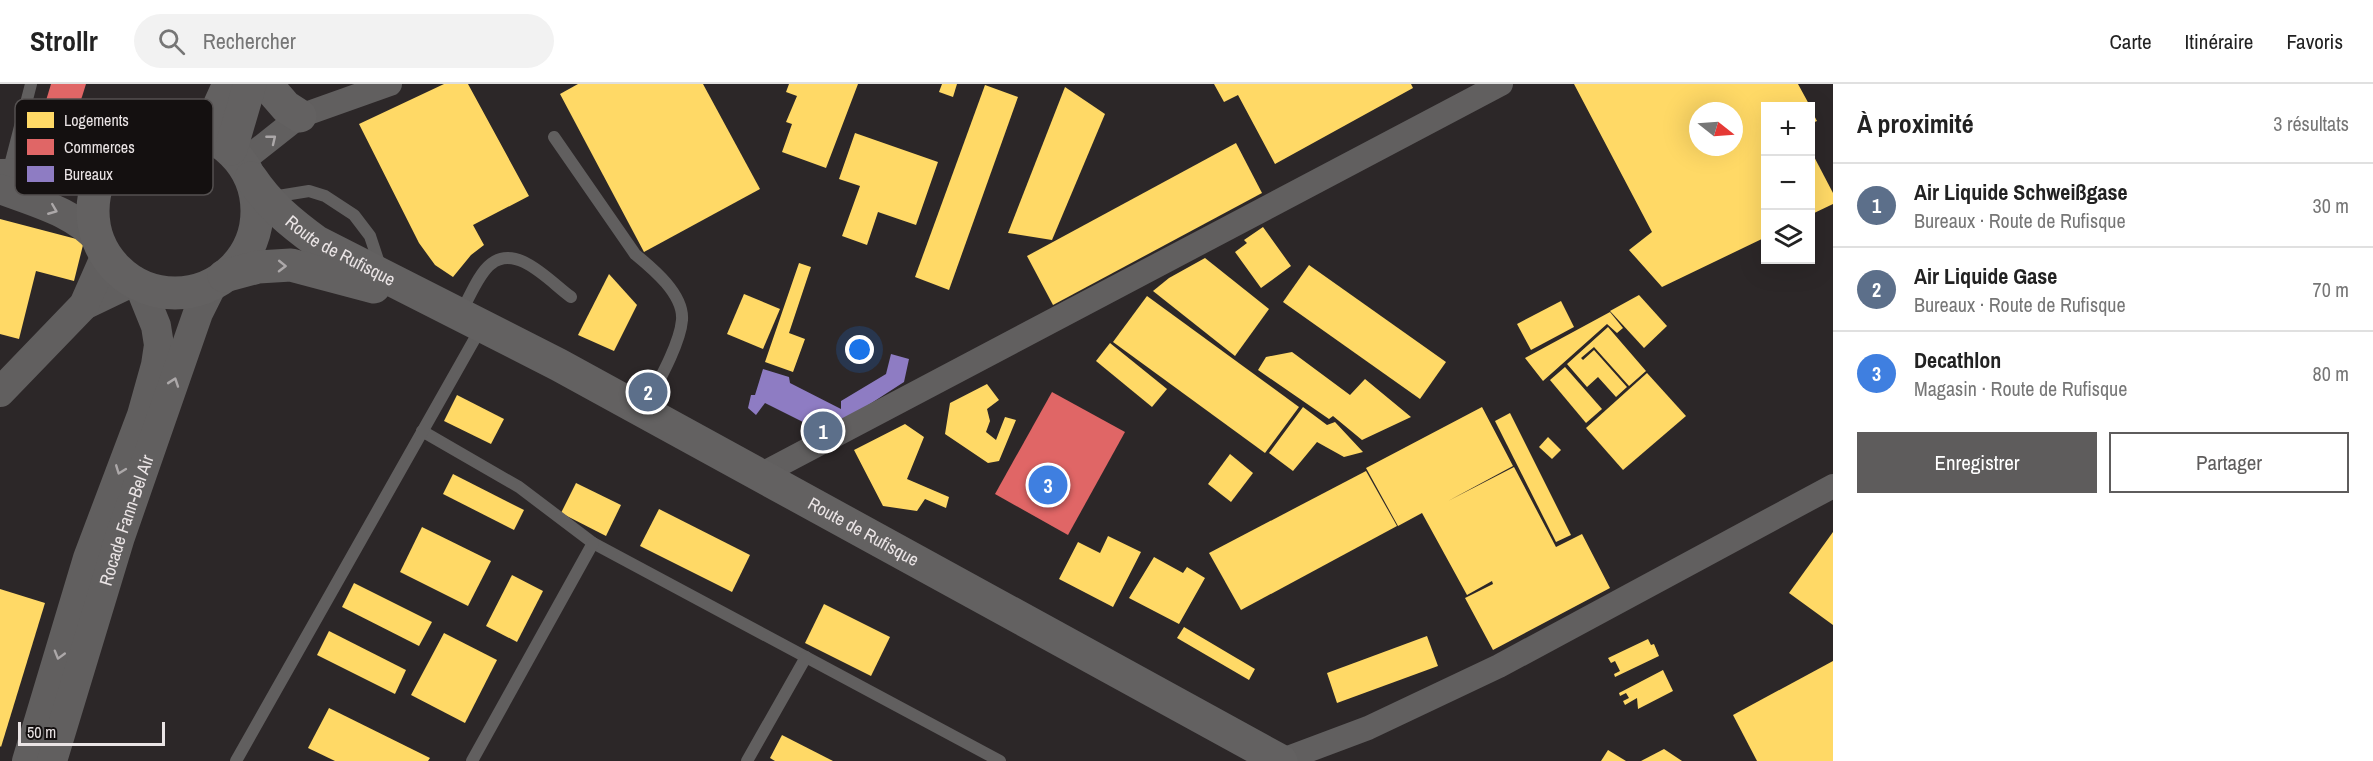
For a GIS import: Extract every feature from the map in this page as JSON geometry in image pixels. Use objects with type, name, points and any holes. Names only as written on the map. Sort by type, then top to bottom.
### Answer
[{"type":"main road","points":[[95,195],[94,222],[102,248],[117,269],[137,282],[164,291],[181,291],[219,279],[240,261],[251,242],[257,221],[257,199],[239,164],[229,84]]},
{"type":"main road","points":[[239,164],[250,84]]},
{"type":"main road","points":[[266,84],[285,107],[300,116]]},
{"type":"main road","points":[[213,149],[239,164]]},
{"type":"main road","name":"Route de Rufisque","points":[[239,164],[317,242],[643,412],[1281,761]]},
{"type":"main road","name":"Route de Rufisque","points":[[219,279],[258,267],[291,266],[461,316]]},
{"type":"street","points":[[239,164],[300,116],[390,84]]},
{"type":"street","points":[[760,475],[1501,84]]},
{"type":"street","points":[[31,195],[80,223],[102,248],[84,305]]},
{"type":"street","name":"Rocade Fann-Bel Air","points":[[52,761],[124,526],[198,313],[219,279]]},
{"type":"street","points":[[0,392],[84,305],[137,282]]},
{"type":"street","name":"Rocade Fann-Bel Air","points":[[27,761],[88,558],[142,415],[156,365],[158,336],[153,315],[137,282]]},
{"type":"street","points":[[1281,761],[1368,728],[1499,666],[1833,486]]},
{"type":"lane","points":[[27,99],[31,84]]},
{"type":"lane","points":[[554,137],[635,254],[652,268],[672,292],[680,307],[682,320],[674,346],[643,412]]},
{"type":"lane","points":[[3,179],[15,138]]},
{"type":"lane","points":[[239,164],[325,196],[354,215],[370,236],[383,276]]},
{"type":"lane","points":[[236,761],[422,431],[461,316],[489,265],[509,256],[520,260],[571,297]]},
{"type":"lane","points":[[422,431],[519,487],[593,543],[1000,761]]},
{"type":"lane","points":[[472,761],[593,543]]},
{"type":"lane","points":[[747,761],[806,657]]},
{"type":"building: Logements","points":[[444,84],[468,84],[529,196],[473,225],[484,245],[471,255],[453,277],[435,265],[419,243],[359,124]]},
{"type":"building: Logements","points":[[578,84],[703,84],[760,189],[644,252],[560,94]]},
{"type":"building: Logements","points":[[789,84],[858,84],[826,168],[782,152],[792,124],[786,122],[797,96],[786,92]]},
{"type":"building: Logements","points":[[942,84],[957,84],[953,97],[939,92]]},
{"type":"building: Logements","points":[[1214,84],[1411,84],[1413,88],[1275,164],[1238,95],[1224,102]]},
{"type":"building: Logements","points":[[1574,84],[1798,84],[1808,102],[1761,102],[1761,239],[1662,287],[1629,250],[1652,232]]},
{"type":"building: Logements","points":[[985,85],[1018,97],[949,290],[915,277]]},
{"type":"building: Logements","points":[[1065,87],[1105,114],[1052,240],[1008,233]]},
{"type":"building: Logements","points":[[855,133],[938,162],[916,225],[878,212],[867,245],[842,236],[860,186],[839,179]]},
{"type":"building: Logements","points":[[1236,143],[1262,193],[1053,305],[1027,256]]},
{"type":"building: Logements","points":[[1815,159],[1833,193],[1833,204],[1815,213]]},
{"type":"building: Logements","points":[[0,219],[84,241],[74,281],[36,271],[19,339],[0,334]]},
{"type":"building: Logements","points":[[1263,227],[1291,266],[1261,288],[1235,252],[1247,243],[1244,240]]},
{"type":"building: Logements","points":[[1205,258],[1269,309],[1235,356],[1153,291],[1169,278]]},
{"type":"building: Logements","points":[[799,263],[811,267],[789,333],[805,339],[793,372],[765,362]]},
{"type":"building: Logements","points":[[1309,265],[1446,362],[1420,399],[1283,302]]},
{"type":"building: Logements","points":[[609,274],[637,305],[614,351],[578,335]]},
{"type":"building: Logements","points":[[744,294],[780,309],[763,349],[727,334]]},
{"type":"building: Logements","points":[[1639,295],[1667,326],[1644,348],[1610,311]]},
{"type":"building: Logements","points":[[1147,296],[1299,407],[1265,453],[1113,342]]},
{"type":"building: Logements","points":[[1561,301],[1574,327],[1531,350],[1517,324]]},
{"type":"building: Logements","points":[[1610,312],[1623,328],[1617,333],[1607,324],[1543,381],[1525,358]]},
{"type":"building: Logements","points":[[1608,327],[1646,371],[1629,386],[1594,347],[1581,358],[1583,360],[1594,350],[1627,387],[1616,397],[1598,377],[1587,387],[1567,364]]},
{"type":"building: Logements","points":[[1110,343],[1167,389],[1152,407],[1096,361]]},
{"type":"building: Logements","points":[[1292,352],[1350,395],[1365,379],[1411,417],[1362,440],[1333,416],[1329,419],[1258,370],[1266,357]]},
{"type":"building: Logements","points":[[1565,367],[1602,409],[1586,423],[1550,380]]},
{"type":"building: Logements","points":[[1647,373],[1686,416],[1623,470],[1586,428]]},
{"type":"building: Logements","points":[[987,384],[999,400],[987,409],[990,421],[986,432],[996,440],[1005,417],[1016,420],[999,461],[988,463],[945,434],[950,403]]},
{"type":"building: Logements","points":[[457,395],[504,419],[491,444],[444,421]]},
{"type":"building: Logements","points":[[1303,407],[1327,425],[1335,422],[1363,452],[1344,457],[1317,442],[1293,471],[1269,453]]},
{"type":"building: Logements","points":[[1482,407],[1513,466],[1448,501],[1514,467],[1556,547],[1582,534],[1610,588],[1493,650],[1465,598],[1493,584],[1492,581],[1467,595],[1422,513],[1398,526],[1366,468]]},
{"type":"building: Logements","points":[[1510,413],[1571,535],[1556,542],[1495,421]]},
{"type":"building: Logements","points":[[905,424],[924,437],[907,479],[949,497],[946,508],[925,499],[917,511],[883,506],[854,450]]},
{"type":"building: Logements","points":[[1548,437],[1561,450],[1552,459],[1539,447]]},
{"type":"building: Logements","points":[[1230,454],[1253,473],[1231,502],[1208,484]]},
{"type":"building: Logements","points":[[1366,471],[1397,526],[1241,610],[1209,553]]},
{"type":"building: Logements","points":[[453,474],[524,510],[514,530],[443,494]]},
{"type":"building: Logements","points":[[576,483],[621,505],[606,536],[561,513]]},
{"type":"building: Logements","points":[[659,509],[750,555],[732,592],[640,546]]},
{"type":"building: Logements","points":[[422,527],[491,561],[468,606],[400,572]]},
{"type":"building: Logements","points":[[1833,532],[1833,625],[1789,593]]},
{"type":"building: Logements","points":[[1108,536],[1141,552],[1113,607],[1059,579],[1078,542],[1100,553]]},
{"type":"building: Logements","points":[[1154,557],[1183,573],[1187,567],[1205,578],[1179,624],[1129,598]]},
{"type":"building: Logements","points":[[512,575],[543,591],[517,642],[486,626]]},
{"type":"building: Logements","points":[[354,583],[432,622],[419,646],[342,607]]},
{"type":"building: Logements","points":[[0,589],[45,603],[1,747],[0,746]]},
{"type":"building: Logements","points":[[824,604],[890,637],[871,676],[805,643]]},
{"type":"building: Logements","points":[[1184,627],[1255,669],[1249,680],[1177,638]]},
{"type":"building: Logements","points":[[329,631],[406,670],[395,694],[317,655]]},
{"type":"building: Logements","points":[[444,633],[497,660],[465,723],[411,695]]},
{"type":"building: Logements","points":[[1427,636],[1438,666],[1337,703],[1327,673]]},
{"type":"building: Logements","points":[[1648,639],[1651,645],[1654,644],[1659,656],[1615,677],[1614,674],[1620,671],[1615,661],[1611,663],[1608,658]]},
{"type":"building: Logements","points":[[1833,661],[1833,761],[1757,761],[1733,715]]},
{"type":"building: Logements","points":[[1663,670],[1673,691],[1638,709],[1637,698],[1625,705],[1623,701],[1629,698],[1626,693],[1620,696],[1619,693]]},
{"type":"building: Logements","points":[[329,708],[430,758],[428,761],[335,761],[308,748]]},
{"type":"building: Logements","points":[[782,735],[833,761],[775,761],[770,758]]},
{"type":"building: Logements","points":[[1664,749],[1682,761],[1641,761]]},
{"type":"building: Logements","points":[[1608,750],[1626,761],[1601,761]]},
{"type":"building: Commerces","points":[[51,84],[86,84],[81,99],[46,99]]},
{"type":"building: Commerces","points":[[1052,392],[1125,432],[1068,535],[995,494]]},
{"type":"building: Bureaux","points":[[891,354],[909,359],[904,382],[825,433],[765,403],[756,415],[748,408],[751,395],[755,395],[763,369],[789,377],[790,383],[841,409],[841,401],[886,374]]},
{"type":"place","name":"Air Liquide Gase","points":[[648,392]]},
{"type":"place","name":"Air Liquide Schweißgase","points":[[823,431]]},
{"type":"place","name":"Decathlon","points":[[1048,485]]}]
